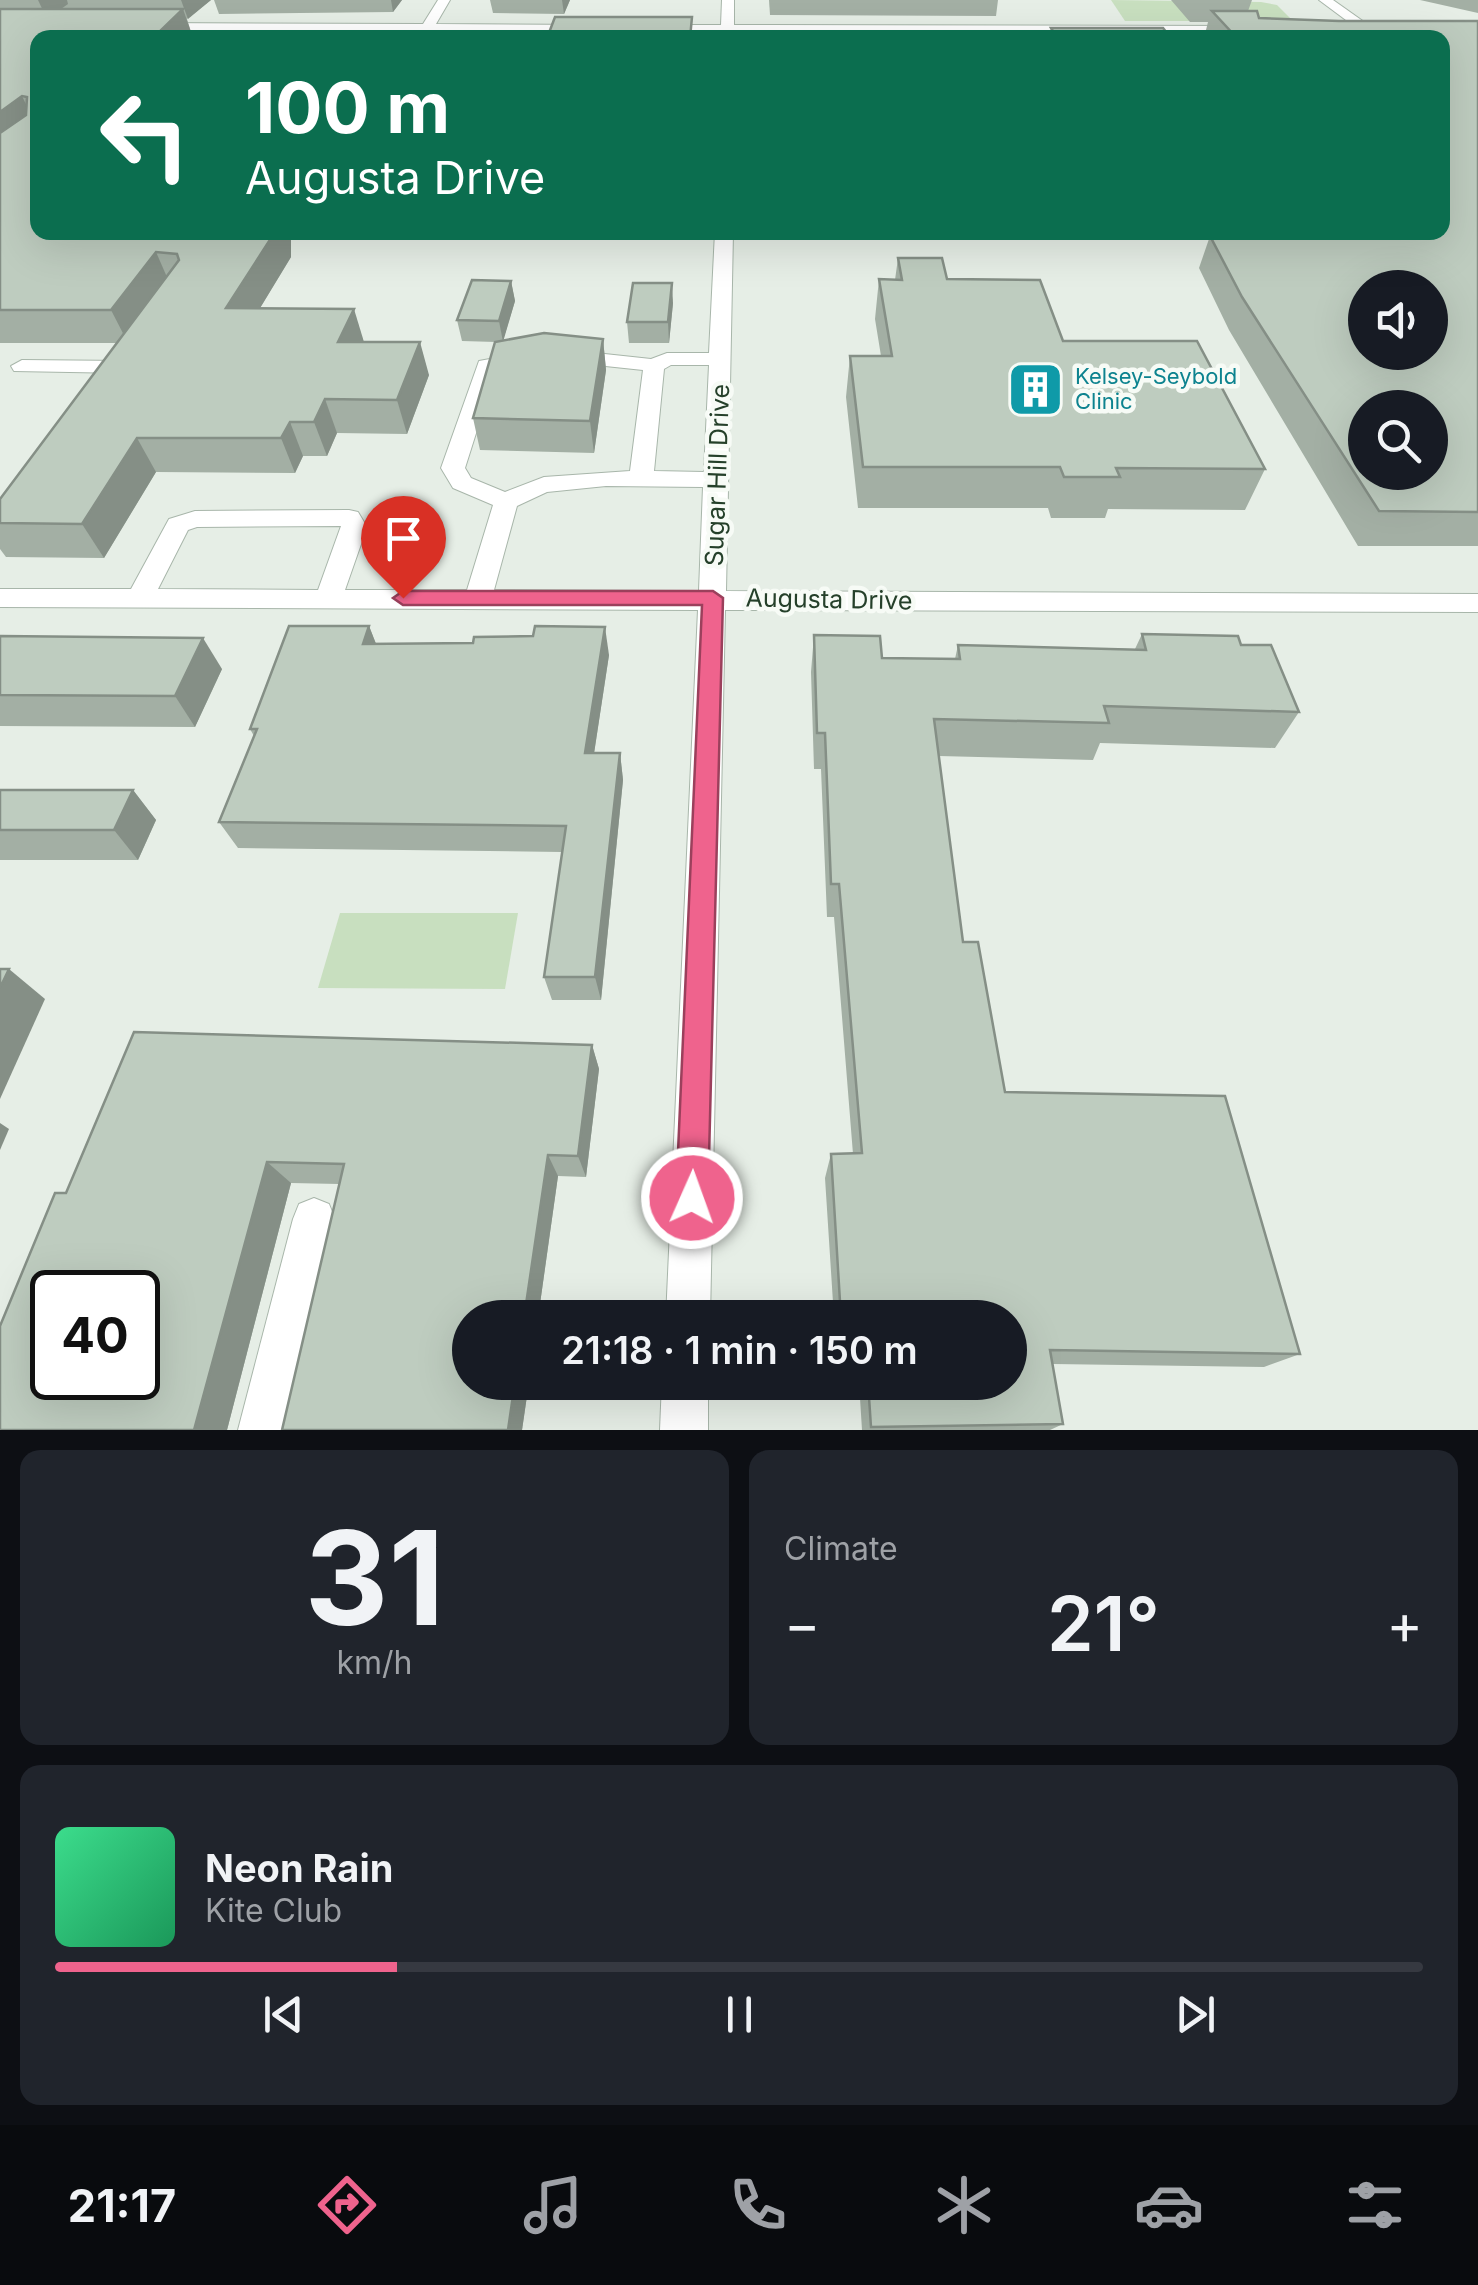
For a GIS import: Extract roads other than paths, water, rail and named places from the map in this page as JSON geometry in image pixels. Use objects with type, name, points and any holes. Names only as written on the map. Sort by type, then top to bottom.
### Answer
[{"type":"street","points":[[426,28],[444,0]]},
{"type":"street","points":[[727,30],[728,0]]},
{"type":"street","points":[[1325,0],[1367,29]]},
{"type":"street","points":[[192,28],[212,9]]},
{"type":"street","points":[[125,27],[144,30]]},
{"type":"street","points":[[586,30],[600,29]]},
{"type":"street","points":[[636,29],[659,30]]},
{"type":"street","points":[[1333,29],[1386,30]]},
{"type":"street","points":[[174,30],[250,30]]},
{"type":"street","points":[[390,30],[473,30]]},
{"type":"street","name":"Sugar Hill Drive","points":[[689,1300],[724,240]]},
{"type":"street","points":[[507,502],[462,483],[453,468],[486,366],[512,356],[571,354],[654,366],[667,360],[722,359]]},
{"type":"street","points":[[22,366],[131,359],[102,398]]},
{"type":"street","points":[[641,481],[654,366]]},
{"type":"street","points":[[478,598],[507,502],[528,488],[558,482],[717,480]]},
{"type":"street","points":[[140,598],[178,525],[195,520],[349,518],[354,527],[329,598]]},
{"type":"street","name":"Augusta Drive","points":[[0,598],[1478,603]]},
{"type":"street","points":[[262,1430],[314,1219]]},
{"type":"street","points":[[684,1430],[685,1400]]},
{"type":"place","name":"Kelsey-Seybold Clinic","points":[[1036,389]]}]
